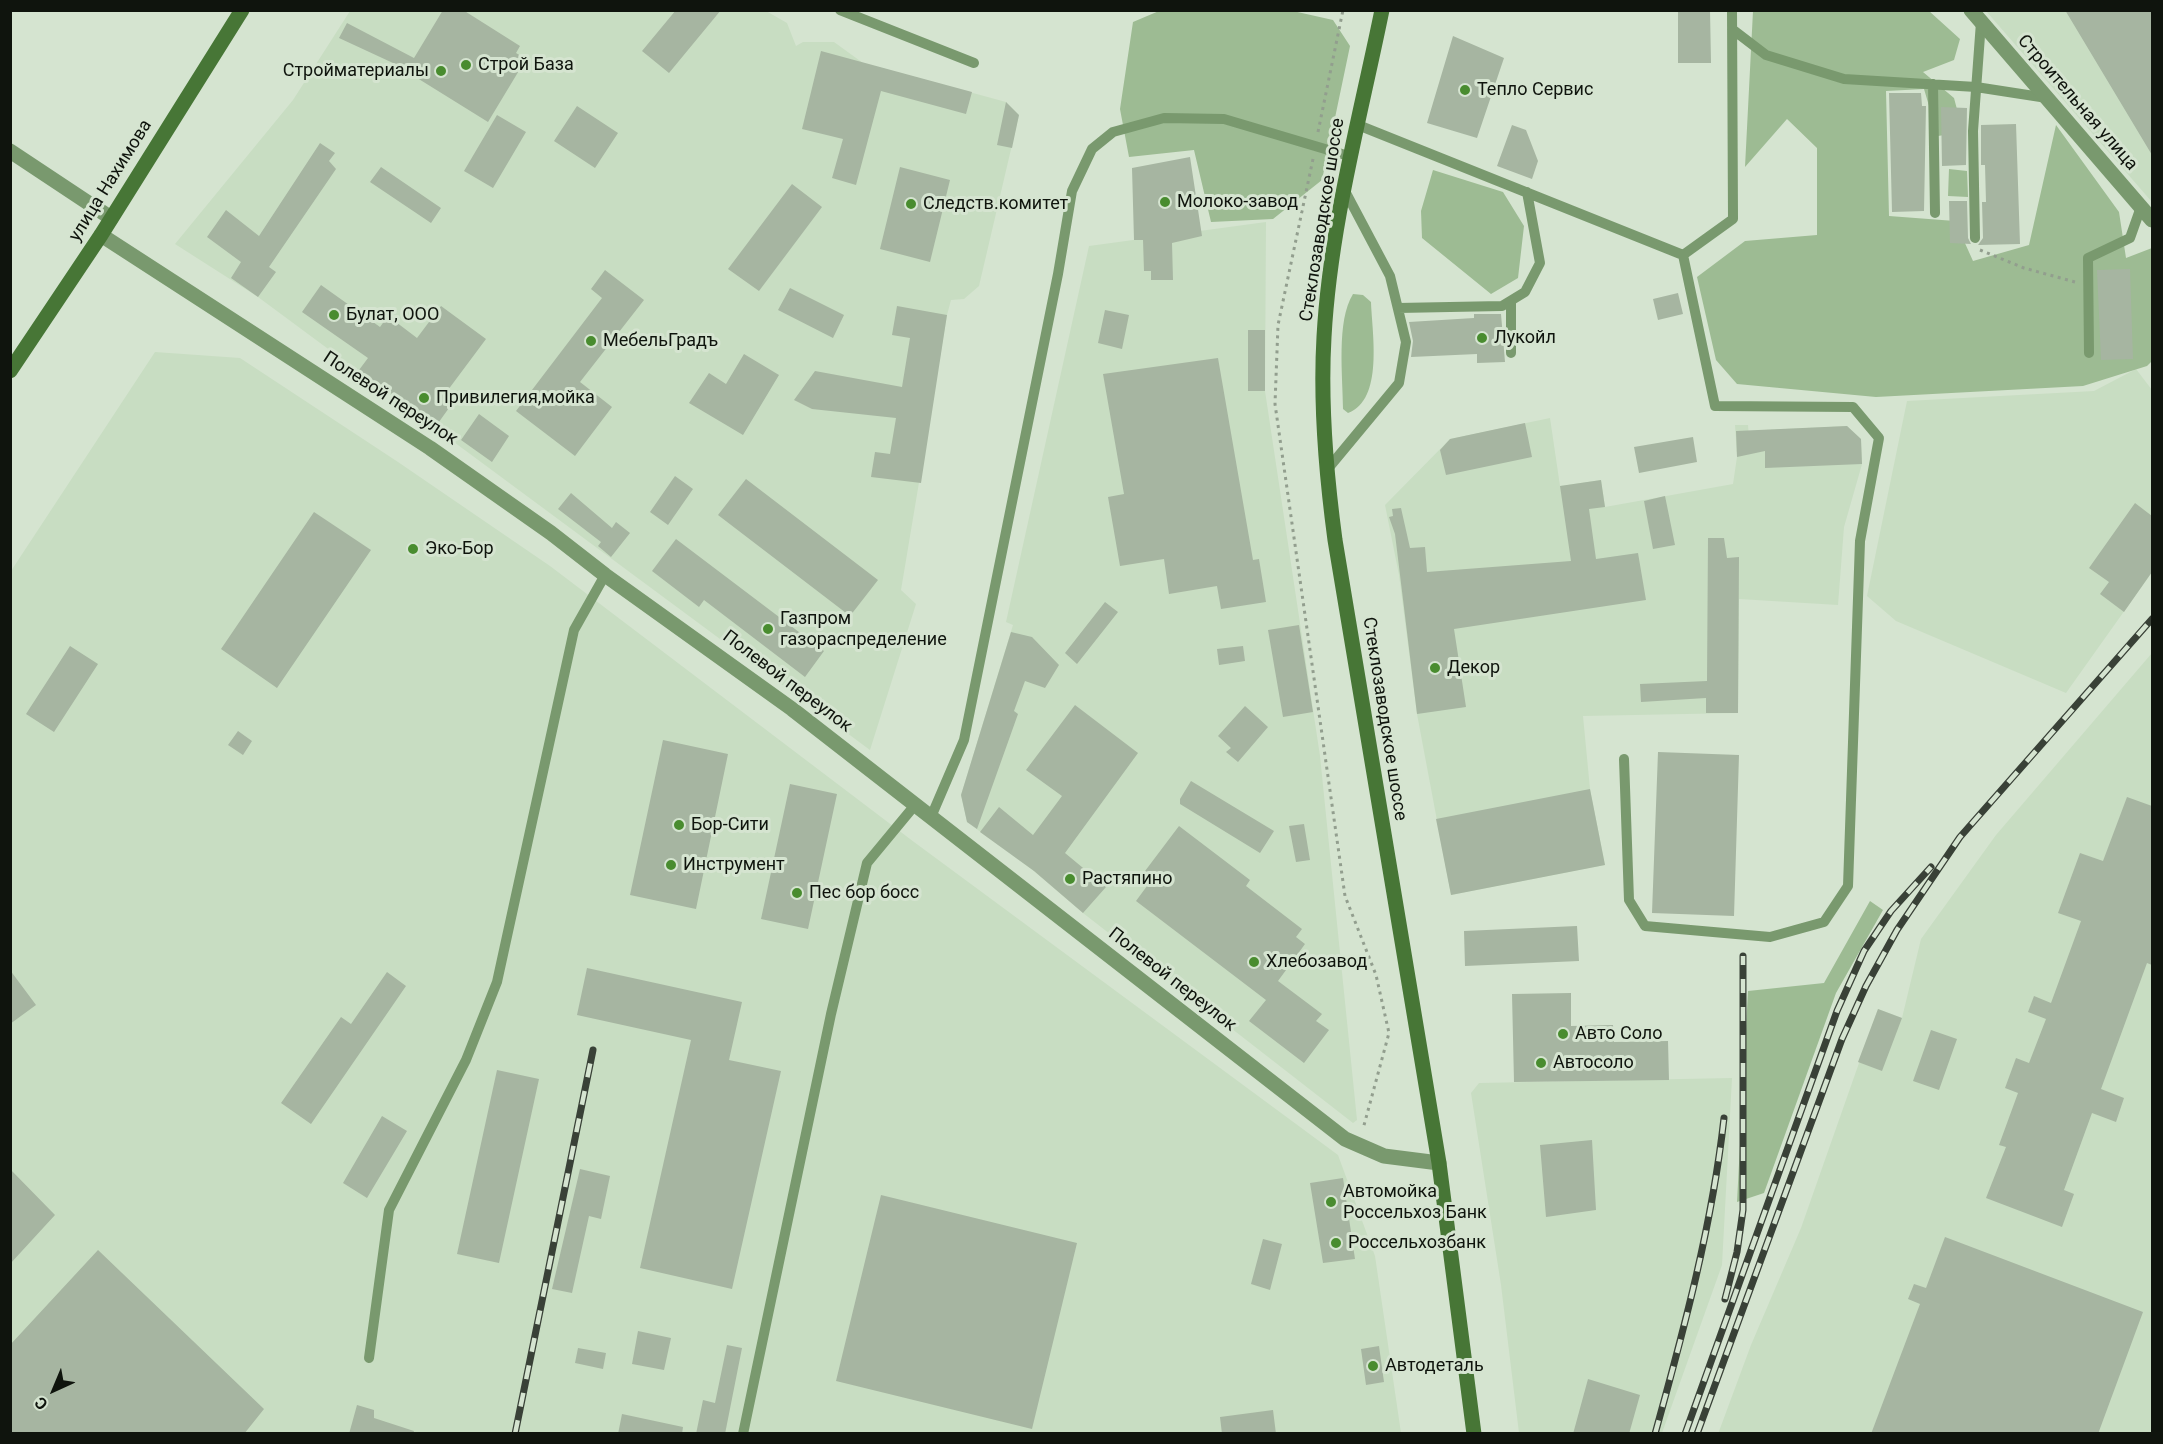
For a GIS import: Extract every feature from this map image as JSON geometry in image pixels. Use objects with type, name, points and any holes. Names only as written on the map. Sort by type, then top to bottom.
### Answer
[{"type":"main road","name":"улица Нахимова","points":[[10,371],[101,235],[243,10]]},
{"type":"main road","name":"Стеклозаводское шоссе","points":[[1382,10],[1345,191],[1329,288],[1324,336],[1326,471],[1336,552],[1438,1163],[1474,1434]]},
{"type":"street","name":"Строительная улица","points":[[1976,16],[2152,220]]},
{"type":"street","points":[[10,151],[111,218]]},
{"type":"street","name":"Полевой переулок","points":[[101,235],[430,448],[551,533],[605,575],[783,702],[1345,1139],[1383,1156],[1438,1163]]},
{"type":"lane","points":[[840,10],[974,63]]},
{"type":"lane","points":[[1683,255],[1733,219],[1732,10]]},
{"type":"lane","points":[[1975,238],[1973,131],[1976,87],[1976,16]]},
{"type":"lane","points":[[1732,29],[1766,55],[1844,79],[1976,87],[2047,98]]},
{"type":"lane","points":[[1933,84],[1935,213]]},
{"type":"lane","points":[[931,818],[964,740],[1058,274],[1072,191],[1092,149],[1113,132],[1164,118],[1224,119],[1352,158]]},
{"type":"lane","points":[[1358,125],[1683,255]]},
{"type":"lane","points":[[1326,471],[1399,383],[1406,342],[1390,276],[1345,191]]},
{"type":"lane","points":[[1398,308],[1502,306],[1526,292],[1540,263],[1527,192]]},
{"type":"lane","points":[[2089,353],[2088,258],[2130,238],[2141,207]]},
{"type":"lane","points":[[1624,759],[1629,900],[1645,926],[1770,937],[1824,922],[1848,886],[1860,541],[1879,438],[1853,407],[1715,406],[1683,255]]},
{"type":"lane","points":[[1511,301],[1511,353]]},
{"type":"lane","points":[[369,1358],[389,1210],[466,1060],[497,982],[574,630],[605,575]]},
{"type":"lane","points":[[743,1434],[831,1014],[867,863],[915,805]]},
{"type":"path","points":[[1343,10],[1278,325],[1275,404],[1345,896],[1376,975],[1389,1033],[1359,1145]]},
{"type":"path","points":[[1975,238],[1981,252],[2024,268],[2088,285]]},
{"type":"shaded area","points":[[350,11],[766,11],[787,23],[796,46],[803,42],[834,42],[863,63],[1006,102],[1019,115],[979,286],[964,299],[951,300],[947,315],[901,590],[916,604],[870,750],[258,297],[175,244],[293,100]]},
{"type":"shaded area","points":[[1159,11],[1293,11],[1333,20],[1350,46],[1322,180],[1273,219],[1211,222],[1194,150],[1129,157],[1120,109],[1133,22]]},
{"type":"shaded area","points":[[1753,11],[1929,11],[1960,39],[1954,60],[1923,72],[1954,98],[1963,132],[1938,136],[1924,89],[1886,91],[1889,216],[1955,221],[1973,261],[2029,245],[2056,125],[2119,212],[2126,258],[2152,248],[2152,361],[2147,366],[2083,386],[1876,397],[1737,384],[1716,360],[1697,277],[1745,241],[1817,235],[1817,148],[1787,119],[1745,167]]},
{"type":"shaded area","points":[[1986,11],[2152,11],[2152,202]]},
{"type":"shaded area","points":[[1949,169],[1967,171],[1968,197],[1948,196]]},
{"type":"shaded area","points":[[1433,170],[1503,192],[1524,226],[1518,278],[1491,294],[1422,238],[1421,211]]},
{"type":"shaded area","points":[[1266,222],[1265,391],[1320,756],[1357,1120],[1353,1123],[1083,913],[1034,871],[967,822],[961,795],[1013,625],[1006,622],[1089,246]]},
{"type":"shaded area","points":[[1353,294],[1363,295],[1371,302],[1374,347],[1367,395],[1359,406],[1348,413],[1343,409],[1342,334],[1344,319]]},
{"type":"shaded area","points":[[155,352],[240,358],[398,462],[550,566],[914,842],[1338,1155],[1375,1256],[1401,1433],[11,1434],[11,571]]},
{"type":"shaded area","points":[[2136,369],[2152,390],[2152,572],[2066,693],[1896,621],[1867,596],[1907,401],[2094,391]]},
{"type":"shaded area","points":[[1550,418],[1560,486],[1601,480],[1605,507],[1733,484],[1737,457],[1735,425],[1748,425],[1749,438],[1764,438],[1764,430],[1847,426],[1861,439],[1862,464],[1844,527],[1838,605],[1739,599],[1738,713],[1583,716],[1590,789],[1605,865],[1451,895],[1417,714],[1399,575],[1385,505],[1450,439]]},
{"type":"shaded area","points":[[2152,653],[2152,1433],[1718,1434],[1751,1345],[1801,1228],[1878,1009],[1902,1018],[1921,939],[1996,835]]},
{"type":"shaded area","points":[[1870,901],[1883,910],[1836,993],[1764,1193],[1737,1202],[1748,991],[1824,983]]},
{"type":"shaded area","points":[[1732,1078],[1722,1265],[1662,1433],[1519,1433],[1501,1285],[1471,1093],[1479,1083]]},
{"type":"building","name":"Строй База","points":[[443,10],[463,10],[520,46],[516,53],[526,59],[488,122],[393,63],[339,38],[347,23],[414,58]]},
{"type":"building","points":[[676,10],[721,10],[669,73],[642,51]]},
{"type":"building","points":[[1678,10],[1710,10],[1711,63],[1678,63]]},
{"type":"building","points":[[2065,10],[2152,10],[2152,155]]},
{"type":"building","name":"Тепло Сервис","points":[[1453,36],[1504,58],[1477,138],[1427,123]]},
{"type":"building","points":[[821,51],[972,92],[966,114],[881,91],[856,185],[832,178],[843,139],[802,129]]},
{"type":"building","points":[[1889,93],[1921,93],[1922,106],[1926,106],[1924,211],[1892,212]]},
{"type":"building","points":[[1006,102],[1019,115],[1012,148],[997,145]]},
{"type":"building","points":[[577,106],[618,133],[595,168],[554,141]]},
{"type":"building","points":[[1941,107],[1967,108],[1966,165],[1942,166]]},
{"type":"building","points":[[497,115],[526,132],[493,188],[464,171]]},
{"type":"building","points":[[2016,124],[2020,244],[1978,245],[1983,238],[1982,202],[1986,202],[1985,165],[1981,165],[1981,125]]},
{"type":"building","points":[[1512,125],[1526,130],[1538,161],[1532,179],[1497,166]]},
{"type":"building","points":[[320,143],[335,153],[329,161],[336,169],[269,267],[276,272],[258,297],[231,278],[241,262],[207,237],[226,210],[259,236]]},
{"type":"building","name":"Молоко-завод","points":[[1190,157],[1202,236],[1172,243],[1173,280],[1151,280],[1151,271],[1144,271],[1143,240],[1134,240],[1132,168]]},
{"type":"building","points":[[381,167],[441,208],[431,223],[370,182]]},
{"type":"building","points":[[900,167],[950,180],[930,262],[880,249]]},
{"type":"building","points":[[792,184],[822,207],[759,291],[728,269]]},
{"type":"building","points":[[1949,201],[1967,201],[1968,238],[1971,244],[1950,243]]},
{"type":"building","points":[[2130,269],[2133,359],[2101,360],[2097,270]]},
{"type":"building","name":"МебельГрадъ","points":[[605,270],[644,300],[580,382],[612,407],[575,456],[516,411],[602,298],[591,289]]},
{"type":"building","points":[[321,285],[380,327],[388,316],[417,338],[441,306],[486,339],[445,394],[454,401],[436,426],[359,370],[368,358],[302,312]]},
{"type":"building","points":[[790,288],[844,315],[833,338],[778,310]]},
{"type":"building","points":[[1678,293],[1683,314],[1658,320],[1653,299]]},
{"type":"building","points":[[897,306],[947,315],[921,483],[871,477],[875,452],[890,454],[896,418],[812,409],[794,400],[815,371],[902,387],[910,338],[892,335]]},
{"type":"building","points":[[1105,310],[1129,315],[1122,349],[1098,343]]},
{"type":"building","points":[[1474,314],[1501,314],[1505,362],[1477,363],[1477,354],[1411,357],[1413,341],[1409,322],[1474,318]]},
{"type":"building","points":[[1248,330],[1265,330],[1265,391],[1248,391]]},
{"type":"building","points":[[744,354],[779,375],[743,435],[689,403],[709,373],[726,384]]},
{"type":"building","points":[[1218,358],[1253,560],[1259,559],[1266,602],[1221,609],[1217,586],[1169,594],[1164,559],[1120,566],[1108,497],[1124,494],[1103,374]]},
{"type":"building","points":[[479,414],[509,436],[492,462],[461,440]]},
{"type":"building","points":[[1525,423],[1532,457],[1446,475],[1440,450],[1450,439]]},
{"type":"building","points":[[1847,426],[1861,439],[1862,464],[1765,468],[1765,451],[1737,457],[1736,431]]},
{"type":"building","points":[[1693,437],[1697,462],[1639,473],[1634,447]]},
{"type":"building","points":[[675,476],[693,489],[668,525],[650,512]]},
{"type":"building","points":[[746,479],[878,580],[850,616],[718,515]]},
{"type":"building","name":"Декор","points":[[1601,480],[1605,507],[1589,509],[1596,559],[1638,553],[1646,600],[1454,629],[1466,707],[1417,714],[1395,534],[1389,517],[1393,516],[1392,509],[1401,508],[1410,548],[1425,547],[1427,572],[1571,561],[1560,486]]},
{"type":"building","points":[[571,493],[612,528],[616,522],[630,533],[611,557],[598,546],[601,542],[558,509]]},
{"type":"building","points":[[1665,496],[1675,545],[1653,549],[1644,501]]},
{"type":"building","points":[[2135,503],[2152,516],[2152,572],[2124,612],[2100,594],[2109,582],[2089,568]]},
{"type":"building","points":[[314,512],[371,550],[277,688],[221,649]]},
{"type":"building","points":[[1708,538],[1724,538],[1727,558],[1739,557],[1738,713],[1706,713],[1706,698],[1641,702],[1640,684],[1707,681]]},
{"type":"building","name":"Газпром газораспределение","points":[[676,539],[824,651],[805,677],[704,600],[699,607],[652,571]]},
{"type":"building","points":[[1105,602],[1118,612],[1077,664],[1065,653]]},
{"type":"building","points":[[1299,625],[1313,712],[1283,717],[1268,630]]},
{"type":"building","points":[[1011,632],[1032,637],[1059,665],[1045,688],[1025,681],[1014,711],[1018,714],[977,829],[967,822],[961,795]]},
{"type":"building","points":[[70,646],[98,664],[54,732],[26,714]]},
{"type":"building","points":[[1243,646],[1245,661],[1219,665],[1217,649]]},
{"type":"building","points":[[1075,705],[1138,753],[1065,853],[1106,887],[1083,913],[1034,871],[980,832],[999,807],[1033,835],[1062,796],[1026,770]]},
{"type":"building","points":[[1245,706],[1268,727],[1238,762],[1226,752],[1231,748],[1218,736]]},
{"type":"building","points":[[238,731],[252,741],[243,755],[228,745]]},
{"type":"building","name":"Бор-Сити","points":[[663,740],[728,754],[696,909],[630,895]]},
{"type":"building","points":[[1658,752],[1739,755],[1734,916],[1652,913]]},
{"type":"building","points":[[1191,781],[1274,831],[1260,853],[1180,804],[1180,799]]},
{"type":"building","points":[[790,784],[837,794],[808,929],[761,919]]},
{"type":"building","points":[[1590,789],[1605,865],[1451,895],[1436,819]]},
{"type":"building","points":[[2127,797],[2152,806],[2152,965],[2147,963],[2101,1089],[2124,1098],[2116,1122],[2092,1113],[2064,1190],[2074,1194],[2062,1227],[1986,1198],[2006,1147],[1999,1145],[2018,1093],[2005,1088],[2016,1058],[2029,1063],[2046,1019],[2028,1012],[2034,996],[2051,1003],[2081,921],[2058,913],[2080,853],[2103,861]]},
{"type":"building","points":[[1304,824],[1310,860],[1296,862],[1289,826]]},
{"type":"building","name":"Хлебозавод","points":[[1179,826],[1250,880],[1246,886],[1302,929],[1296,937],[1305,944],[1278,981],[1322,1014],[1316,1021],[1329,1030],[1304,1063],[1249,1021],[1266,1000],[1136,901],[1147,886],[1139,879]]},
{"type":"building","points":[[1577,926],[1579,961],[1465,966],[1464,931]]},
{"type":"building","points":[[587,968],[742,1002],[729,1060],[781,1071],[732,1289],[640,1268],[691,1040],[577,1015]]},
{"type":"building","points":[[10,970],[36,1005],[10,1024]]},
{"type":"building","points":[[387,972],[406,986],[311,1124],[281,1103],[341,1017],[351,1024]]},
{"type":"building","name":"Авто Соло","points":[[1571,993],[1571,1026],[1613,1025],[1614,1042],[1668,1041],[1669,1080],[1514,1082],[1512,994]]},
{"type":"building","points":[[1878,1009],[1902,1018],[1882,1071],[1858,1062]]},
{"type":"building","points":[[1931,1030],[1957,1039],[1939,1090],[1913,1081]]},
{"type":"building","points":[[497,1070],[539,1079],[499,1263],[457,1254]]},
{"type":"building","points":[[382,1116],[407,1131],[367,1198],[343,1183]]},
{"type":"building","points":[[1592,1140],[1596,1210],[1546,1217],[1540,1145]]},
{"type":"building","points":[[10,1169],[55,1215],[10,1264]]},
{"type":"building","points":[[580,1169],[610,1176],[601,1219],[589,1216],[572,1293],[552,1289]]},
{"type":"building","points":[[1343,1178],[1355,1259],[1323,1263],[1310,1183]]},
{"type":"building","points":[[881,1195],[1077,1243],[1032,1429],[836,1381]]},
{"type":"building","points":[[1945,1237],[2143,1312],[2098,1434],[1871,1434],[1920,1304],[1908,1299],[1914,1284],[1926,1288]]},
{"type":"building","points":[[1263,1239],[1282,1244],[1270,1290],[1251,1284]]},
{"type":"building","points":[[98,1250],[264,1409],[244,1434],[10,1434],[10,1345]]},
{"type":"building","points":[[638,1331],[671,1338],[664,1370],[632,1364]]},
{"type":"building","points":[[727,1345],[742,1348],[725,1434],[696,1434],[703,1400],[715,1403]]},
{"type":"building","name":"Автодеталь","points":[[1379,1346],[1384,1382],[1366,1385],[1361,1349]]},
{"type":"building","points":[[578,1348],[606,1353],[603,1369],[575,1363]]},
{"type":"building","points":[[1588,1379],[1640,1395],[1629,1434],[1573,1434]]},
{"type":"building","points":[[357,1405],[374,1410],[374,1418],[414,1431],[413,1434],[349,1434]]},
{"type":"building","points":[[1273,1410],[1276,1434],[1222,1434],[1220,1417]]},
{"type":"building","points":[[622,1414],[683,1427],[682,1434],[618,1434]]},
{"type":"railway","points":[[1697,1434],[1842,1039],[1866,986],[1897,930],[1960,837],[2152,619]]},
{"type":"railway","points":[[1685,1434],[1837,1011],[1864,951],[1891,911],[1931,867]]},
{"type":"railway","points":[[1725,1299],[1737,1252],[1743,1210],[1743,956]]},
{"type":"railway","points":[[515,1434],[593,1050]]},
{"type":"railway","points":[[1655,1434],[1705,1238],[1724,1118]]},
{"type":"place","name":"Строй База","points":[[466,65]]},
{"type":"place","name":"Стройматериалы","points":[[441,71]]},
{"type":"place","name":"Тепло Сервис","points":[[1465,90]]},
{"type":"place","name":"Молоко-завод","points":[[1165,202]]},
{"type":"place","name":"Следств.комитет","points":[[911,204]]},
{"type":"place","name":"Булат, ООО","points":[[334,315]]},
{"type":"place","name":"Лукойл","points":[[1482,338]]},
{"type":"place","name":"МебельГрадъ","points":[[591,341]]},
{"type":"place","name":"Привилегия,мойка","points":[[424,398]]},
{"type":"place","name":"Эко-Бор","points":[[413,549]]},
{"type":"place","name":"Газпром газораспределение","points":[[768,629]]},
{"type":"place","name":"Декор","points":[[1435,668]]},
{"type":"place","name":"Бор-Сити","points":[[679,825]]},
{"type":"place","name":"Инструмент","points":[[671,865]]},
{"type":"place","name":"Растяпино","points":[[1070,879]]},
{"type":"place","name":"Пес бор босс","points":[[797,893]]},
{"type":"place","name":"Хлебозавод","points":[[1254,962]]},
{"type":"place","name":"Авто Соло","points":[[1563,1034]]},
{"type":"place","name":"Автосоло","points":[[1541,1063]]},
{"type":"place","name":"Автомойка Россельхоз Банк","points":[[1331,1202]]},
{"type":"place","name":"Россельхозбанк","points":[[1336,1243]]},
{"type":"place","name":"Автодеталь","points":[[1373,1366]]}]
